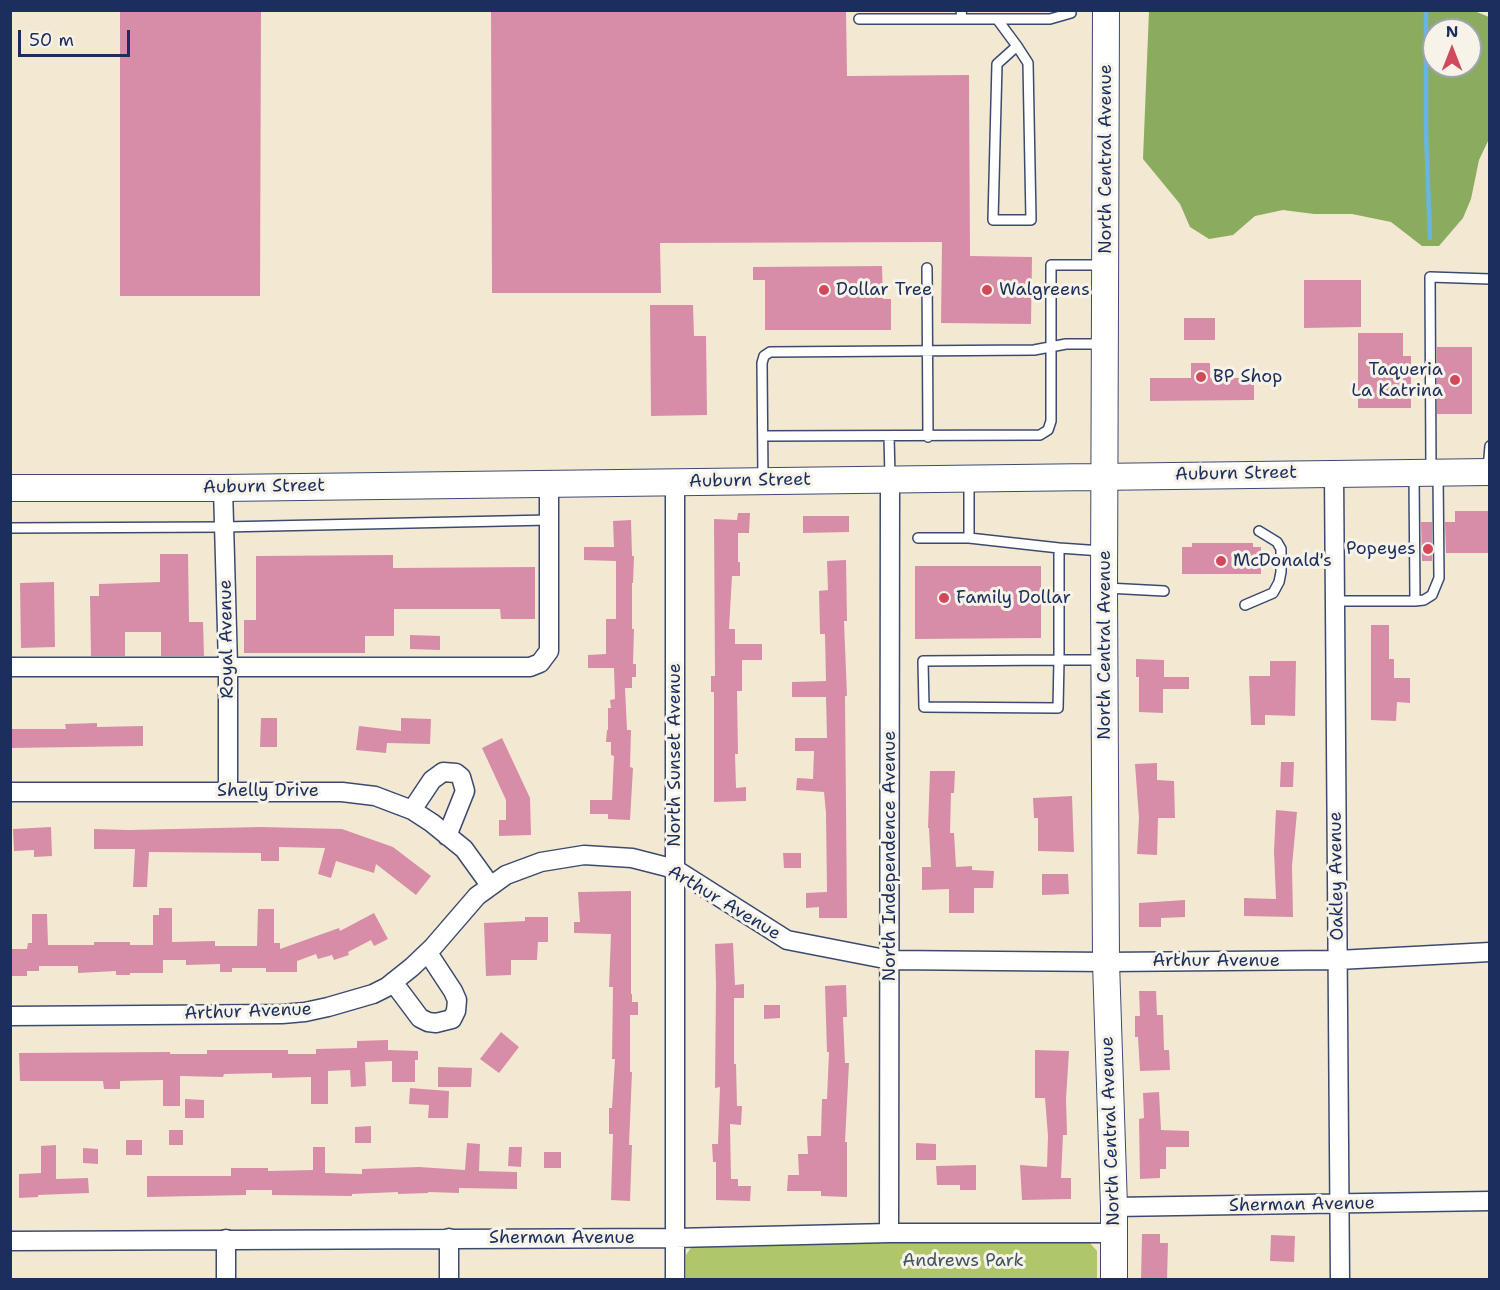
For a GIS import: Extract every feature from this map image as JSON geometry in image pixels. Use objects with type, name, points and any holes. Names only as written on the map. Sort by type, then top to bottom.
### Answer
[{"type":"main road","name":"North Central Avenue","points":[[1106,10],[1104,660],[1106,962],[1114,1280]]},
{"type":"main road","name":"Auburn Street","points":[[10,488],[223,488],[1489,472]]},
{"type":"street","name":"Oakley Avenue","points":[[1334,473],[1340,1280]]},
{"type":"street","name":"North Independence Avenue","points":[[889,1233],[890,480]]},
{"type":"street","name":"North Sunset Avenue","points":[[675,482],[675,1280]]},
{"type":"street","points":[[10,667],[530,667],[540,663],[549,651],[549,484]]},
{"type":"street","name":"Royal Avenue","points":[[223,488],[228,666],[228,790]]},
{"type":"street","points":[[412,810],[432,780],[443,771],[456,773],[461,777],[465,791],[447,836]]},
{"type":"street","name":"Shelly Drive","points":[[10,792],[228,790],[357,793],[391,800],[426,819],[464,849],[490,885]]},
{"type":"street","name":"Arthur Avenue","points":[[10,1016],[304,1012],[373,994],[393,982],[428,952],[477,896],[490,885],[506,875],[541,862],[584,855],[632,858],[675,869],[787,940],[890,960],[1106,962],[1338,960],[1490,952]]},
{"type":"street","points":[[393,982],[420,1018],[436,1023],[452,1019],[456,1011],[457,1000],[428,952]]},
{"type":"street","name":"Sherman Avenue","points":[[10,1241],[675,1238],[889,1233],[1340,1204],[1490,1201]]},
{"type":"street","points":[[449,1238],[449,1280]]},
{"type":"street","points":[[225,1239],[226,1280]]},
{"type":"lane","points":[[859,19],[962,15],[997,19],[1050,19],[1071,13]]},
{"type":"lane","points":[[997,19],[1017,46],[1028,63],[1031,220],[993,220],[997,64],[1017,46]]},
{"type":"lane","points":[[763,436],[1040,435],[1048,430],[1051,421],[1051,265],[1106,265]]},
{"type":"lane","points":[[927,268],[928,437]]},
{"type":"lane","points":[[1416,601],[1428,472],[1430,277],[1490,279]]},
{"type":"lane","points":[[763,481],[762,363],[767,353],[776,351],[1034,350],[1066,344],[1106,344]]},
{"type":"lane","points":[[889,436],[890,480]]},
{"type":"lane","points":[[1489,472],[1490,446]]},
{"type":"lane","points":[[1334,602],[1416,601],[1432,596],[1439,578],[1428,472]]},
{"type":"lane","points":[[969,478],[969,538]]},
{"type":"lane","points":[[10,528],[224,527],[549,520]]},
{"type":"lane","points":[[1245,606],[1273,593],[1281,572],[1281,549],[1277,542],[1259,531]]},
{"type":"lane","points":[[918,538],[969,538],[1104,551]]},
{"type":"lane","points":[[1059,548],[1059,660],[1059,708],[924,707],[923,661],[1059,660],[1104,660]]},
{"type":"lane","points":[[1104,588],[1164,591]]},
{"type":"green space","points":[[1472,10],[1489,17],[1489,139],[1479,160],[1471,199],[1463,218],[1439,246],[1422,246],[1391,222],[1352,214],[1314,214],[1283,210],[1255,216],[1233,235],[1209,239],[1190,227],[1180,204],[1143,159],[1149,11]]},
{"type":"green space","name":"Andrews Park","points":[[1088,1241],[1097,1251],[1097,1279],[686,1279],[686,1255],[696,1245]]},
{"type":"building","points":[[120,10],[261,10],[260,296],[120,296]]},
{"type":"building","points":[[491,10],[846,10],[847,76],[969,75],[970,256],[1032,257],[1031,324],[941,323],[942,242],[660,243],[661,293],[492,293]]},
{"type":"building","name":"Dollar Tree","points":[[882,266],[883,299],[891,299],[891,330],[765,330],[765,280],[753,280],[753,267]]},
{"type":"building","points":[[1304,280],[1361,280],[1361,327],[1304,328]]},
{"type":"building","points":[[650,305],[693,305],[694,336],[706,336],[707,415],[651,416]]},
{"type":"building","points":[[1184,318],[1215,318],[1215,340],[1184,340]]},
{"type":"building","points":[[1358,333],[1403,333],[1403,356],[1411,356],[1411,408],[1358,408]]},
{"type":"building","name":"Taqueria La Katrina","points":[[1437,347],[1472,347],[1472,414],[1437,414]]},
{"type":"building","points":[[1191,363],[1210,363],[1210,378],[1254,378],[1254,400],[1150,401],[1150,378],[1191,378]]},
{"type":"building","points":[[1455,511],[1490,511],[1490,553],[1446,553],[1445,522],[1455,522]]},
{"type":"building","points":[[738,513],[750,513],[749,533],[738,533],[740,576],[732,576],[729,629],[735,629],[735,644],[762,644],[762,660],[742,660],[742,691],[737,691],[736,788],[746,787],[746,801],[714,802],[714,692],[711,692],[711,676],[715,676],[714,519],[737,520]]},
{"type":"building","points":[[803,516],[849,516],[849,532],[803,533]]},
{"type":"building","points":[[631,520],[632,556],[634,556],[633,664],[636,664],[636,677],[632,677],[632,688],[625,688],[627,730],[631,730],[630,767],[633,768],[630,820],[608,819],[608,814],[590,814],[590,800],[612,800],[614,756],[611,755],[611,742],[606,742],[608,708],[611,708],[610,700],[615,699],[614,668],[588,668],[588,655],[606,654],[606,619],[616,619],[616,561],[584,560],[584,547],[614,547],[613,521]]},
{"type":"building","name":"Popeyes","points":[[1421,522],[1432,522],[1432,561],[1422,561]]},
{"type":"building","name":"McDonald's","points":[[1192,543],[1253,543],[1253,547],[1261,547],[1261,574],[1182,574],[1182,547],[1192,547]]},
{"type":"building","points":[[160,554],[188,554],[189,622],[203,622],[204,656],[161,656],[161,632],[125,632],[125,656],[91,656],[90,596],[99,596],[99,584],[160,582]]},
{"type":"building","points":[[393,555],[393,568],[535,567],[535,619],[501,619],[500,609],[394,609],[394,636],[365,636],[365,653],[244,653],[244,620],[256,620],[256,556]]},
{"type":"building","points":[[846,560],[847,621],[844,621],[847,696],[845,696],[847,918],[819,918],[819,907],[806,908],[806,893],[827,892],[824,792],[796,790],[797,778],[813,779],[814,751],[795,751],[795,738],[827,738],[826,697],[792,697],[792,682],[826,681],[825,634],[820,634],[819,591],[828,590],[827,561]]},
{"type":"building","points":[[915,566],[1041,566],[1041,638],[915,639]]},
{"type":"building","points":[[54,582],[55,647],[21,648],[20,583]]},
{"type":"building","points":[[1371,625],[1389,625],[1389,659],[1394,659],[1394,678],[1410,678],[1410,703],[1397,702],[1396,721],[1371,720]]},
{"type":"building","points":[[410,635],[440,636],[440,650],[410,649]]},
{"type":"building","points":[[1136,659],[1164,660],[1164,677],[1189,677],[1189,689],[1163,689],[1163,713],[1139,712],[1139,677],[1136,677]]},
{"type":"building","points":[[1270,661],[1296,661],[1295,716],[1265,715],[1265,725],[1251,725],[1249,676],[1270,676]]},
{"type":"building","points":[[261,718],[277,718],[277,747],[260,747]]},
{"type":"building","points":[[401,718],[431,719],[430,744],[387,743],[386,753],[356,750],[359,726],[401,731]]},
{"type":"building","points":[[97,723],[97,727],[143,726],[143,746],[10,748],[10,729],[66,729],[65,724]]},
{"type":"building","points":[[502,738],[530,798],[531,835],[499,836],[499,820],[506,820],[506,800],[482,748]]},
{"type":"building","points":[[1281,762],[1294,762],[1293,787],[1280,787]]},
{"type":"building","points":[[1157,763],[1157,780],[1174,781],[1175,818],[1158,818],[1157,855],[1137,854],[1139,818],[1135,764]]},
{"type":"building","points":[[930,771],[955,771],[954,793],[951,793],[950,833],[954,833],[956,867],[972,866],[972,870],[994,871],[993,888],[974,888],[974,913],[949,913],[949,889],[922,890],[922,867],[931,867],[928,828]]},
{"type":"building","points":[[1072,796],[1074,852],[1038,851],[1038,818],[1034,818],[1033,798]]},
{"type":"building","points":[[1276,810],[1297,812],[1292,866],[1293,917],[1244,916],[1244,898],[1276,899],[1274,851]]},
{"type":"building","points":[[51,827],[52,856],[34,857],[34,850],[14,851],[13,829]]},
{"type":"building","points":[[261,827],[342,829],[393,847],[431,876],[416,895],[376,864],[374,873],[336,861],[331,878],[318,874],[325,848],[279,847],[279,861],[261,861],[261,853],[149,852],[147,887],[133,887],[135,849],[94,849],[94,829]]},
{"type":"building","points":[[783,853],[801,853],[801,868],[784,868]]},
{"type":"building","points":[[1042,874],[1068,874],[1069,894],[1042,895]]},
{"type":"building","points":[[631,891],[631,994],[632,1002],[638,1002],[638,1015],[630,1015],[630,1072],[632,1072],[629,1145],[632,1145],[630,1201],[611,1200],[613,1134],[609,1134],[609,1108],[612,1108],[615,1059],[612,1059],[613,987],[609,987],[611,934],[574,933],[574,922],[580,922],[578,892]]},
{"type":"building","points":[[1185,900],[1185,917],[1161,918],[1161,927],[1139,927],[1139,903]]},
{"type":"building","points":[[159,908],[172,908],[172,942],[215,941],[215,946],[257,946],[258,909],[274,909],[274,943],[280,943],[280,949],[339,928],[340,931],[374,913],[388,939],[374,946],[371,940],[348,952],[349,955],[334,960],[332,955],[318,959],[316,954],[297,961],[297,972],[266,972],[266,968],[232,968],[232,972],[220,972],[220,964],[186,965],[186,960],[163,960],[163,973],[116,975],[116,971],[78,973],[78,966],[39,966],[39,971],[27,971],[27,976],[10,976],[10,949],[27,949],[28,943],[32,943],[32,914],[47,914],[48,945],[130,942],[130,945],[153,945],[153,915],[159,915]]},
{"type":"building","points":[[525,917],[548,917],[548,942],[538,942],[537,960],[511,960],[511,975],[486,976],[484,923],[525,921]]},
{"type":"building","points":[[733,943],[735,985],[744,984],[744,998],[734,998],[734,1064],[736,1064],[737,1106],[742,1106],[741,1125],[730,1124],[731,1179],[738,1179],[738,1186],[751,1186],[750,1201],[716,1200],[716,1162],[713,1162],[712,1144],[718,1144],[720,1087],[715,1088],[715,944]]},
{"type":"building","points":[[846,985],[847,1017],[843,1017],[845,1063],[849,1063],[845,1142],[847,1142],[847,1197],[821,1196],[821,1191],[787,1191],[788,1175],[799,1175],[798,1154],[808,1154],[807,1136],[821,1136],[822,1099],[827,1099],[829,1052],[827,1052],[825,986]]},
{"type":"building","points":[[1139,991],[1156,991],[1157,1015],[1163,1015],[1164,1050],[1169,1050],[1170,1070],[1140,1071],[1138,1037],[1135,1037],[1135,1016],[1140,1016]]},
{"type":"building","points":[[764,1005],[780,1005],[780,1018],[764,1019]]},
{"type":"building","points":[[501,1032],[519,1047],[499,1073],[480,1059]]},
{"type":"building","points":[[388,1040],[388,1050],[418,1051],[418,1060],[415,1060],[415,1082],[392,1082],[392,1061],[365,1062],[366,1086],[351,1087],[350,1070],[328,1071],[328,1104],[311,1104],[311,1077],[272,1078],[272,1073],[224,1074],[223,1077],[180,1076],[180,1106],[163,1106],[163,1080],[120,1081],[120,1089],[104,1089],[103,1081],[20,1081],[19,1053],[170,1052],[170,1054],[207,1054],[207,1050],[288,1050],[288,1054],[316,1054],[316,1049],[357,1048],[357,1041]]},
{"type":"building","points":[[1035,1050],[1069,1051],[1066,1099],[1067,1135],[1063,1135],[1061,1178],[1071,1178],[1071,1199],[1022,1200],[1020,1165],[1047,1167],[1048,1136],[1045,1098],[1035,1098]]},
{"type":"building","points":[[438,1067],[472,1068],[471,1087],[438,1087]]},
{"type":"building","points":[[410,1088],[449,1091],[448,1118],[428,1118],[429,1105],[409,1104]]},
{"type":"building","points":[[1159,1092],[1161,1130],[1189,1131],[1189,1147],[1166,1147],[1166,1169],[1160,1169],[1160,1178],[1140,1179],[1139,1119],[1144,1118],[1143,1093]]},
{"type":"building","points":[[185,1099],[204,1100],[204,1118],[185,1118]]},
{"type":"building","points":[[371,1126],[371,1143],[355,1143],[355,1127]]},
{"type":"building","points":[[169,1130],[183,1130],[183,1145],[169,1145]]},
{"type":"building","points":[[126,1140],[142,1140],[142,1155],[126,1155]]},
{"type":"building","points":[[467,1143],[480,1144],[479,1171],[517,1172],[517,1189],[459,1188],[459,1193],[398,1194],[398,1192],[352,1194],[352,1196],[272,1195],[272,1190],[246,1190],[246,1195],[147,1197],[147,1176],[231,1176],[231,1168],[268,1168],[268,1171],[313,1170],[313,1147],[325,1147],[325,1173],[362,1174],[362,1169],[419,1167],[465,1170]]},
{"type":"building","points":[[916,1143],[936,1144],[936,1160],[916,1160]]},
{"type":"building","points":[[56,1145],[56,1179],[88,1178],[89,1193],[19,1198],[19,1174],[41,1173],[41,1146]]},
{"type":"building","points":[[509,1147],[522,1147],[521,1167],[508,1166]]},
{"type":"building","points":[[83,1148],[98,1149],[98,1164],[83,1163]]},
{"type":"building","points":[[544,1152],[561,1152],[561,1168],[544,1168]]},
{"type":"building","points":[[976,1165],[976,1190],[960,1190],[960,1185],[937,1185],[936,1166]]},
{"type":"building","points":[[1142,1234],[1160,1234],[1160,1243],[1168,1243],[1167,1280],[1141,1280]]},
{"type":"building","points":[[1271,1235],[1295,1236],[1294,1262],[1270,1261]]},
{"type":"waterway","points":[[1426,10],[1426,132],[1430,238]]},
{"type":"place","name":"Dollar Tree","points":[[824,290]]},
{"type":"place","name":"Walgreens","points":[[987,290]]},
{"type":"place","name":"BP Shop","points":[[1201,377]]},
{"type":"place","name":"Taqueria La Katrina","points":[[1455,380]]},
{"type":"place","name":"Popeyes","points":[[1428,549]]},
{"type":"place","name":"McDonald's","points":[[1221,561]]},
{"type":"place","name":"Family Dollar","points":[[944,598]]}]
